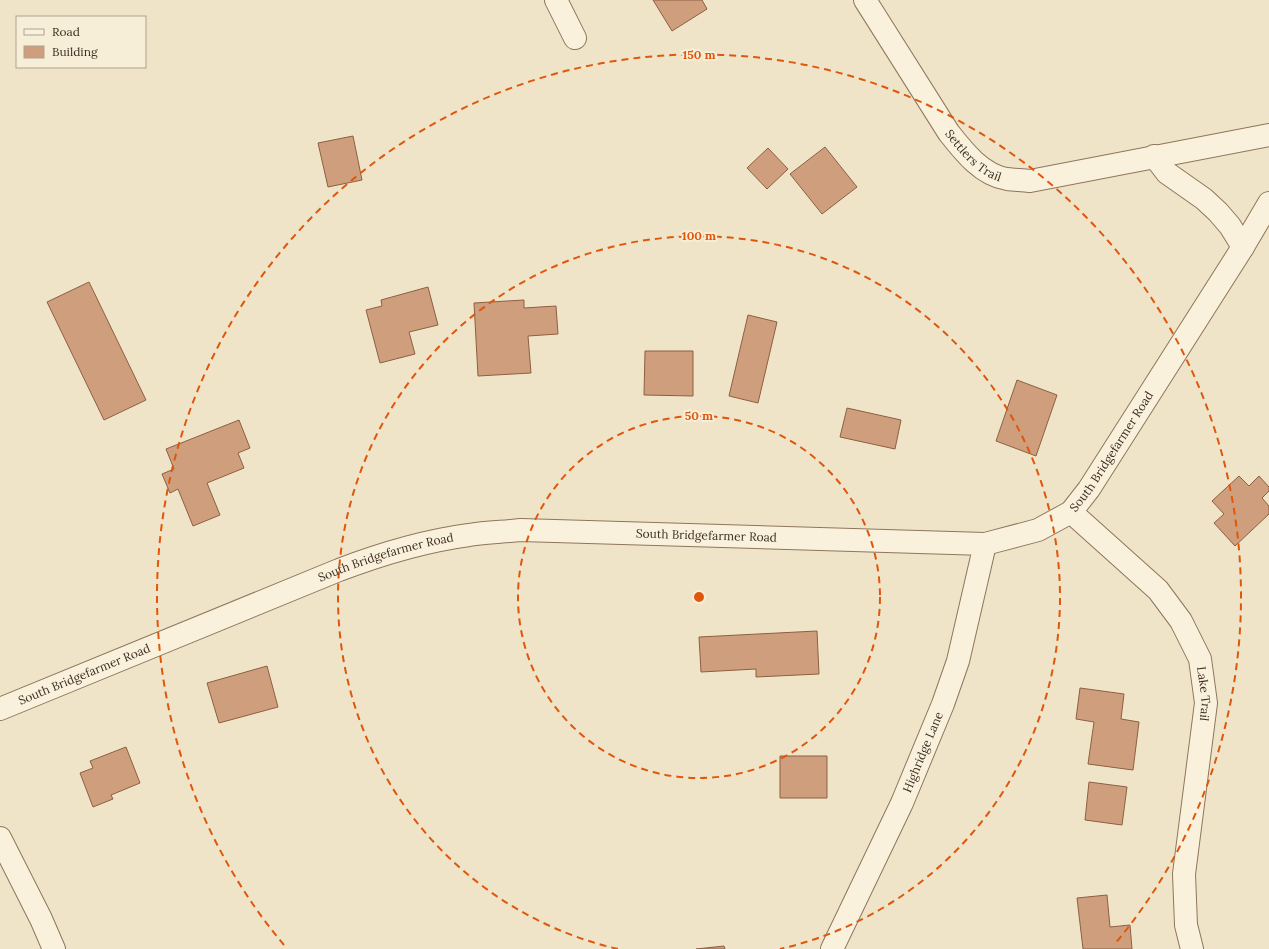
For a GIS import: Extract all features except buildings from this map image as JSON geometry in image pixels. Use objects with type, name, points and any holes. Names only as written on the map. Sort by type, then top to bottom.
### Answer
[{"type":"street","points":[[556,0],[575,38]]},
{"type":"street","name":"Settlers Trail","points":[[865,0],[949,133],[965,153],[986,170],[1006,179],[1030,180],[1269,135]]},
{"type":"street","points":[[1154,156],[1167,173],[1204,199],[1218,212],[1230,226],[1243,247]]},
{"type":"street","name":"South Bridgefarmer Road","points":[[0,709],[339,570],[380,555],[422,543],[469,534],[521,530],[985,544],[1038,530],[1071,512],[1089,489],[1243,247],[1269,203]]},
{"type":"street","name":"Lake Trail","points":[[1071,512],[1158,590],[1181,620],[1200,659],[1206,703],[1184,874],[1186,925],[1192,949]]},
{"type":"street","name":"Highridge Lane","points":[[832,949],[902,803],[943,704],[958,661],[985,544]]},
{"type":"street","points":[[0,838],[41,919],[54,949]]}]
